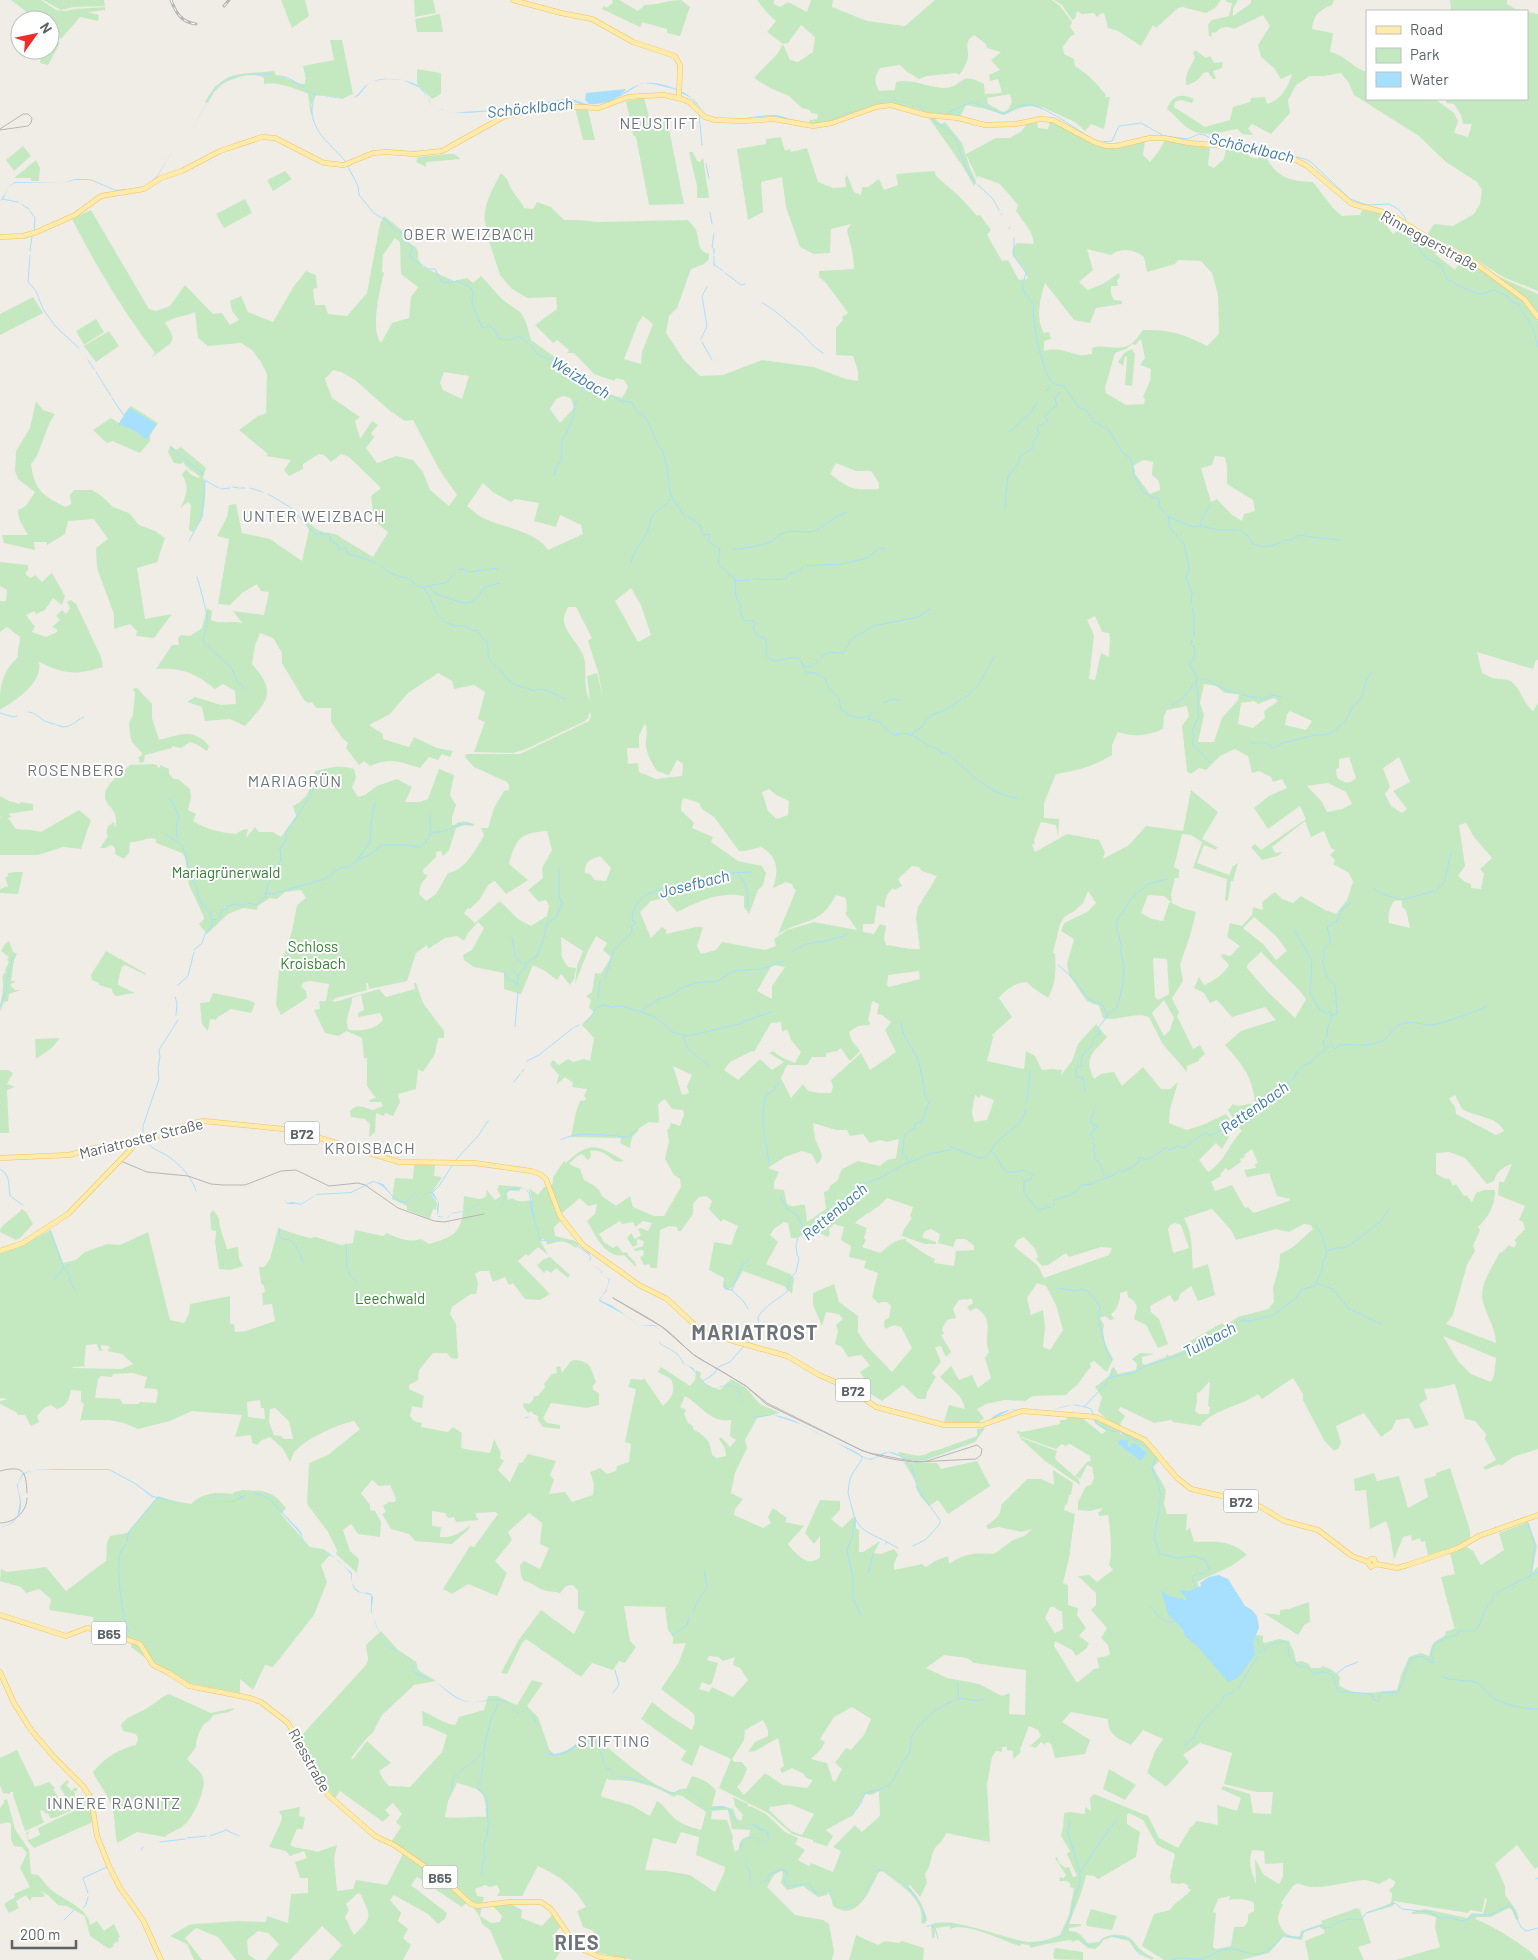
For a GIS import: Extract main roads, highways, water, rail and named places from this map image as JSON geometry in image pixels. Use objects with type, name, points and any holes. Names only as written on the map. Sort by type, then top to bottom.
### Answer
[{"type":"main road","points":[[0,237],[23,236],[42,230],[75,215],[101,196],[144,189],[161,178],[182,171],[220,151],[262,137],[275,138],[324,163],[347,165],[373,153],[414,154],[442,151],[505,116],[560,106],[599,108],[628,98],[679,93],[680,64],[675,56],[633,42],[592,19],[513,0]]},
{"type":"main road","name":"Rinneggerstraße","points":[[679,93],[707,118],[730,122],[774,119],[801,125],[818,126],[876,107],[891,105],[935,116],[958,118],[984,125],[1016,124],[1040,119],[1053,120],[1094,142],[1107,146],[1116,146],[1150,138],[1164,138],[1189,143],[1247,148],[1269,153],[1303,163],[1352,204],[1383,212],[1402,221],[1436,243],[1471,260],[1521,296],[1532,307],[1538,317]]},
{"type":"main road","name":"Mariatroster Straße","points":[[0,1158],[68,1155],[94,1148],[135,1142],[166,1134],[192,1123],[214,1121],[293,1130],[399,1162],[474,1163],[540,1174],[547,1182],[562,1219],[583,1245],[639,1285],[667,1299],[702,1331],[787,1356],[819,1375],[847,1387],[876,1407],[944,1425],[982,1425],[1008,1414],[1022,1411],[1094,1417],[1145,1440],[1177,1478],[1191,1489],[1248,1502],[1284,1521],[1318,1530],[1358,1559],[1368,1562],[1372,1567],[1376,1564],[1397,1568],[1408,1565],[1458,1548],[1479,1536],[1538,1515]]},
{"type":"main road","points":[[0,1251],[19,1245],[40,1234],[72,1211],[132,1148],[135,1142]]},
{"type":"main road","name":"Riesstraße","points":[[0,1615],[66,1636],[87,1628],[100,1630],[140,1644],[153,1665],[189,1686],[250,1698],[260,1702],[288,1723],[328,1795],[375,1836],[394,1845],[427,1868],[471,1904],[477,1906],[510,1902],[541,1902],[551,1909],[571,1938],[584,1950],[600,1957],[623,1960]]},
{"type":"main road","points":[[0,1672],[14,1703],[31,1730],[91,1798],[97,1836],[109,1866],[120,1888],[142,1920],[161,1960]]},
{"type":"water","points":[[277,75],[285,76],[315,94],[323,96],[315,95],[289,79]]},
{"type":"water","points":[[404,80],[416,84],[420,87],[427,97],[420,88]]},
{"type":"water","points":[[369,83],[358,96],[353,98],[366,85]]},
{"type":"water","points":[[645,83],[663,85],[680,90],[690,96],[706,114],[704,113],[691,98],[674,89]]},
{"type":"water","points":[[639,85],[621,96],[616,98],[632,88]]},
{"type":"water","points":[[626,89],[619,96],[604,103],[589,104],[585,100],[586,93]]},
{"type":"water","points":[[569,99],[592,106],[582,105],[570,100],[518,108]]},
{"type":"water","points":[[890,99],[917,104],[927,112],[916,104],[891,100],[878,102]]},
{"type":"water","points":[[513,109],[467,113],[448,112],[446,111]]},
{"type":"water","points":[[773,115],[802,123],[828,121],[825,123],[803,124],[774,116],[739,119]]},
{"type":"water","points":[[175,148],[157,177],[148,185],[141,188],[157,176]]},
{"type":"water","points":[[75,179],[90,179],[116,190],[141,188],[116,191],[90,180],[75,180],[63,183]]},
{"type":"water","points":[[15,182],[63,183],[15,183],[8,187]]},
{"type":"water","points":[[129,408],[155,423],[156,425],[147,439],[133,430],[119,425]]},
{"type":"water","points":[[373,1181],[383,1184],[398,1200],[406,1202],[414,1193],[421,1198],[414,1194],[406,1203],[400,1202],[393,1197],[379,1184],[373,1182],[351,1193],[316,1195],[301,1205],[287,1204],[284,1199],[287,1203],[301,1204],[317,1194],[351,1192]]},
{"type":"water","points":[[521,1188],[506,1191],[504,1203],[497,1208],[504,1202],[505,1191]]},
{"type":"water","points":[[524,1189],[530,1193],[541,1240],[568,1240],[540,1241],[531,1210],[529,1193]]},
{"type":"water","points":[[433,1192],[439,1203],[438,1216],[446,1218],[438,1217],[437,1209],[438,1202],[431,1193],[427,1193]]},
{"type":"water","points":[[480,1203],[469,1210],[452,1214],[470,1209]]},
{"type":"water","points":[[568,1240],[589,1253],[591,1258],[589,1263],[590,1257],[588,1254]]},
{"type":"water","points":[[599,1301],[629,1317],[639,1326],[625,1315]]},
{"type":"water","points":[[677,1354],[684,1364],[693,1368],[697,1375],[688,1366],[683,1364]]},
{"type":"water","points":[[746,1405],[754,1417],[773,1415],[754,1418]]},
{"type":"water","points":[[1012,1409],[1047,1411],[1036,1411],[1010,1410]]},
{"type":"water","points":[[1010,1410],[989,1421],[992,1417]]},
{"type":"water","points":[[773,1415],[788,1418],[802,1425]]},
{"type":"water","points":[[989,1421],[980,1434],[977,1437],[987,1422]]},
{"type":"water","points":[[828,1439],[869,1459],[888,1452],[871,1460]]},
{"type":"water","points":[[1121,1439],[1128,1440],[1128,1447],[1134,1443],[1145,1451],[1146,1455],[1141,1461],[1119,1445],[1118,1442]]},
{"type":"water","points":[[888,1452],[916,1460],[936,1455],[917,1461]]},
{"type":"water","points":[[84,1469],[109,1469],[135,1483],[153,1496],[189,1505],[152,1497],[135,1484],[109,1470]]},
{"type":"water","points":[[32,1470],[23,1475],[18,1483],[21,1507],[17,1517],[20,1502],[17,1485],[22,1474]]},
{"type":"water","points":[[256,1493],[268,1497],[301,1532],[304,1543],[300,1533],[268,1498],[251,1494]]},
{"type":"water","points":[[247,1495],[234,1502],[202,1501],[234,1501]]},
{"type":"water","points":[[1219,1575],[1228,1579],[1245,1606],[1257,1616],[1259,1628],[1253,1642],[1255,1655],[1238,1678],[1228,1682],[1198,1647],[1185,1636],[1183,1630],[1168,1614],[1161,1590],[1167,1595],[1185,1600],[1187,1599],[1179,1590],[1189,1591],[1201,1586],[1200,1583],[1209,1577]]},
{"type":"water","points":[[363,1593],[370,1593],[373,1598],[373,1617],[371,1612],[371,1595]]},
{"type":"water","points":[[412,1663],[414,1671],[432,1680],[416,1674],[413,1671]]},
{"type":"water","points":[[437,1683],[461,1699],[473,1702],[460,1700]]},
{"type":"water","points":[[497,1699],[507,1702],[509,1707],[507,1703],[493,1700],[478,1702]]},
{"type":"water","points":[[593,1740],[600,1748],[606,1768],[612,1769],[614,1776],[629,1777],[659,1786],[669,1792],[676,1792],[682,1789],[677,1792],[669,1793],[658,1786],[613,1776],[612,1770],[606,1769],[599,1748]]},
{"type":"water","points":[[579,1743],[571,1751],[563,1754],[550,1755],[548,1751],[550,1754],[558,1754],[569,1750]]},
{"type":"water","points":[[719,1806],[727,1808],[708,1809]]},
{"type":"water","points":[[753,1824],[765,1830],[769,1838],[765,1831],[753,1825],[749,1827]]},
{"type":"water","points":[[746,1866],[751,1873],[750,1882],[757,1884],[749,1882],[750,1873]]},
{"type":"water","points":[[781,1869],[788,1872],[785,1882],[789,1886],[808,1883],[820,1894],[815,1893],[808,1884],[789,1887],[784,1882],[787,1873],[781,1870],[769,1875],[768,1880],[763,1882],[767,1880],[769,1874]]},
{"type":"water","points":[[904,1884],[914,1893],[920,1903],[925,1915],[926,1926],[924,1922],[922,1908]]},
{"type":"water","points":[[1067,1934],[1047,1942],[1034,1943],[1049,1941]]},
{"type":"waterway","name":"Weizbach","points":[[315,95],[312,106],[312,116],[315,124],[325,140],[346,162]]},
{"type":"waterway","name":"Schöcklbach","points":[[942,115],[972,102],[1003,114],[1024,105],[1031,105],[1048,112],[1089,137]]},
{"type":"waterway","points":[[699,114],[702,145]]},
{"type":"waterway","points":[[932,118],[936,124],[944,127],[955,138],[967,170],[976,184]]},
{"type":"waterway","name":"Schöcklbach","points":[[1102,142],[1112,141],[1119,126],[1141,123],[1164,136],[1188,139],[1199,134],[1205,135],[1214,141],[1246,144],[1305,159],[1311,162],[1350,199],[1367,205],[1389,204],[1398,209],[1405,217],[1406,222]]},
{"type":"waterway","points":[[706,164],[709,178]]},
{"type":"waterway","name":"Weizbach","points":[[347,165],[358,186],[359,195],[374,213],[387,221],[395,230],[401,232],[404,241],[413,247],[409,256],[428,269],[435,269],[444,283],[458,281],[471,288],[473,292],[472,304],[482,327],[485,328],[488,325],[495,330],[499,339],[511,340],[519,336],[528,343]]},
{"type":"waterway","points":[[978,185],[993,199],[999,210]]},
{"type":"waterway","points":[[2,199],[18,202]]},
{"type":"waterway","points":[[22,204],[25,207]]},
{"type":"waterway","points":[[30,211],[35,218],[34,230]]},
{"type":"waterway","points":[[710,212],[712,224]]},
{"type":"waterway","name":"Schöcklbach","points":[[1406,226],[1409,236],[1426,258],[1441,265],[1447,279],[1479,294],[1494,290],[1507,296],[1513,303],[1518,304],[1533,329],[1538,347]]},
{"type":"waterway","points":[[714,233],[712,247],[714,254]]},
{"type":"waterway","points":[[30,251],[32,236]]},
{"type":"waterway","points":[[1014,238],[1014,256],[1026,273],[1024,280]]},
{"type":"waterway","points":[[30,255],[28,282],[36,291],[43,309],[55,326],[79,348]]},
{"type":"waterway","points":[[714,256],[714,266]]},
{"type":"waterway","points":[[714,264],[723,271]]},
{"type":"waterway","points":[[725,273],[736,281]]},
{"type":"waterway","points":[[737,282],[741,285],[745,284]]},
{"type":"waterway","points":[[1023,282],[1023,290],[1034,306],[1033,313],[1038,344],[1050,380],[1053,383],[1064,386],[1077,404],[1086,410],[1093,421],[1109,430],[1122,452],[1131,459],[1133,474],[1143,492],[1159,499],[1159,507],[1168,516],[1170,528],[1184,544],[1189,568],[1186,578],[1192,593],[1191,603]]},
{"type":"waterway","points":[[701,339],[707,326],[702,296],[707,287]]},
{"type":"waterway","points":[[763,303],[823,353]]},
{"type":"waterway","points":[[702,342],[712,360]]},
{"type":"waterway","name":"Weizbach","points":[[530,344],[537,354],[548,359],[556,359],[573,372],[579,373],[589,385],[598,391],[605,392],[621,401],[631,402],[636,410],[647,420],[663,452],[672,497],[682,513],[699,524],[703,535],[709,534],[708,541],[720,549],[719,564],[729,575],[734,577],[736,596],[741,606],[739,610],[744,620],[754,621],[753,628],[758,637],[765,638],[767,655],[771,660],[797,658],[801,661],[806,672],[815,673],[825,678],[828,687],[839,698],[841,710],[846,712],[847,715],[860,718],[865,716],[868,719],[880,722],[894,735],[903,733],[914,736],[941,753],[947,753],[972,775]]},
{"type":"waterway","points":[[88,360],[94,369]]},
{"type":"waterway","points":[[96,372],[111,396]]},
{"type":"waterway","points":[[582,392],[583,377]]},
{"type":"waterway","points":[[1046,391],[1051,386]]},
{"type":"waterway","points":[[1006,509],[1008,476],[1019,462],[1020,456],[1033,448],[1033,443],[1039,433],[1037,427],[1048,421],[1045,416],[1051,409],[1057,406],[1055,399],[1060,392]]},
{"type":"waterway","points":[[112,398],[125,417]]},
{"type":"waterway","points":[[554,476],[557,465],[561,461],[562,440],[569,428],[577,401]]},
{"type":"waterway","points":[[1009,432],[1031,412],[1037,402]]},
{"type":"waterway","points":[[170,447],[202,473],[202,476]]},
{"type":"waterway","points":[[189,541],[202,517],[205,480]]},
{"type":"waterway","points":[[206,481],[219,488]]},
{"type":"waterway","points":[[233,487],[239,488]]},
{"type":"waterway","points":[[221,489],[230,488]]},
{"type":"waterway","points":[[250,488],[263,492]]},
{"type":"waterway","points":[[268,494],[290,507],[315,534],[329,534],[331,542],[337,544],[339,549],[346,548],[347,553],[376,564]]},
{"type":"waterway","points":[[631,562],[653,516],[671,499]]},
{"type":"waterway","points":[[1200,526],[1210,505]]},
{"type":"waterway","points":[[733,549],[748,548],[766,543],[774,540],[780,534],[791,531],[809,532],[817,530],[835,517],[847,512]]},
{"type":"waterway","points":[[1169,517],[1193,527],[1202,526],[1218,530],[1238,530]]},
{"type":"waterway","points":[[1240,530],[1248,536],[1252,543],[1259,546],[1266,547],[1281,542]]},
{"type":"waterway","points":[[1284,540],[1292,540],[1298,535],[1338,540]]},
{"type":"waterway","points":[[753,579],[774,580],[787,578],[790,573],[795,573],[804,566],[842,564],[867,558],[879,548],[885,549]]},
{"type":"waterway","points":[[382,567],[395,575],[409,578],[417,586],[423,587],[437,614],[445,622],[455,626],[465,626],[474,631],[477,630],[482,638],[487,641],[490,660],[512,683],[535,691],[537,689],[545,690],[565,699]]},
{"type":"waterway","points":[[458,570],[463,569],[469,572],[499,568]]},
{"type":"waterway","points":[[424,589],[427,586],[446,583],[455,574]]},
{"type":"waterway","points":[[197,577],[207,615],[204,643],[231,667],[237,681],[245,689]]},
{"type":"waterway","points":[[735,581],[749,580]]},
{"type":"waterway","points":[[429,586],[433,592],[456,601],[468,603],[476,599],[485,587],[500,583]]},
{"type":"waterway","points":[[1192,608],[1194,614],[1194,637]]},
{"type":"waterway","points":[[821,658],[828,653],[843,653],[852,639],[873,626],[918,617],[930,609]]},
{"type":"waterway","points":[[1192,641],[1191,644],[1195,648],[1194,659],[1189,664],[1197,677],[1199,717],[1192,732],[1195,736],[1192,741],[1193,745],[1209,762],[1212,762]]},
{"type":"waterway","points":[[970,693],[981,681],[995,656]]},
{"type":"waterway","points":[[803,665],[810,667],[819,661]]},
{"type":"waterway","points":[[1250,743],[1266,743],[1273,748],[1283,743],[1333,732],[1346,720],[1353,706],[1362,698],[1366,680],[1371,673]]},
{"type":"waterway","points":[[1198,679],[1206,679],[1228,691],[1238,694]]},
{"type":"waterway","points":[[1172,705],[1181,700],[1196,682]]},
{"type":"waterway","points":[[912,734],[924,725],[925,720],[970,694]]},
{"type":"waterway","points":[[1242,695],[1264,699],[1273,695],[1281,697]]},
{"type":"waterway","points":[[883,703],[892,699],[901,700]]},
{"type":"waterway","points":[[29,712],[55,724]]},
{"type":"waterway","points":[[869,719],[870,713],[873,712]]},
{"type":"waterway","points":[[0,713],[13,717],[17,716]]},
{"type":"waterway","points":[[57,725],[65,727],[84,717]]},
{"type":"waterway","name":"Weizbach","points":[[973,776],[994,790],[1017,798]]},
{"type":"waterway","points":[[212,920],[219,919],[222,910],[227,909],[228,906],[236,904],[241,906],[249,903],[256,905],[265,897],[268,885],[281,859],[280,849],[286,840],[286,833],[312,793],[314,778]]},
{"type":"waterway","points":[[170,798],[179,816],[176,826],[177,839]]},
{"type":"waterway","points":[[357,860],[370,842],[375,803]]},
{"type":"waterway","points":[[430,814],[430,835]]},
{"type":"waterway","points":[[265,893],[272,894],[325,879],[340,868],[349,867],[382,845],[420,847],[434,832],[470,824]]},
{"type":"waterway","points":[[165,834],[182,845],[187,860],[188,872],[197,888],[198,897],[211,914],[212,926],[205,934],[202,943],[194,950]]},
{"type":"waterway","points":[[1374,889],[1401,900],[1435,891],[1444,883],[1451,853]]},
{"type":"waterway","points":[[517,985],[518,975],[525,968],[525,964],[537,956],[546,924],[557,916],[562,903],[559,897],[559,869]]},
{"type":"waterway","name":"Josefbach","points":[[605,979],[613,951],[632,932],[632,926],[636,923],[632,920],[633,911],[638,902],[646,895],[662,888],[672,889],[681,884],[691,885],[720,877],[725,873],[752,872]]},
{"type":"waterway","points":[[739,875],[746,885],[748,906]]},
{"type":"waterway","points":[[1085,1091],[1083,1078],[1077,1077],[1075,1070],[1078,1066],[1082,1066],[1081,1059],[1083,1054],[1092,1046],[1094,1038],[1100,1034],[1098,1028],[1117,1007],[1122,986],[1124,972],[1117,919],[1130,901],[1148,884],[1167,879]]},
{"type":"waterway","points":[[1326,1038],[1332,1015],[1337,1014],[1335,985],[1330,981],[1323,962],[1324,949],[1331,942],[1327,927],[1337,921],[1343,908],[1351,903]]},
{"type":"waterway","points":[[1295,931],[1312,961],[1310,993],[1320,1010],[1323,1010],[1326,1014],[1330,1012],[1332,1015]]},
{"type":"waterway","points":[[831,940],[843,936]]},
{"type":"waterway","points":[[512,937],[515,957],[523,964]]},
{"type":"waterway","points":[[793,951],[806,944],[830,940]]},
{"type":"waterway","points":[[178,985],[188,976],[194,952]]},
{"type":"waterway","points":[[0,1006],[7,989],[6,983],[13,956]]},
{"type":"waterway","points":[[641,1011],[657,1000],[696,983],[718,981],[733,971],[763,969],[784,961]]},
{"type":"waterway","points":[[1058,965],[1075,980],[1088,999],[1102,1004],[1107,1014]]},
{"type":"waterway","points":[[513,970],[517,975]]},
{"type":"waterway","points":[[504,972],[508,979],[518,984]]},
{"type":"waterway","name":"Josefbach","points":[[598,998],[600,981]]},
{"type":"waterway","points":[[515,1027],[518,992]]},
{"type":"waterway","points":[[175,997],[177,1003],[176,1015]]},
{"type":"waterway","points":[[598,1007],[604,1005],[612,1007],[622,1006],[644,1013],[655,1017],[674,1033],[688,1036],[739,1024],[772,1012]]},
{"type":"waterway","name":"Rettenbach","points":[[1103,1179],[1112,1176],[1120,1170],[1122,1172],[1133,1166],[1135,1167],[1135,1164],[1139,1162],[1139,1157],[1148,1160],[1167,1147],[1169,1150],[1179,1146],[1183,1148],[1202,1135],[1207,1133],[1210,1136],[1227,1127],[1228,1124],[1244,1112],[1263,1102],[1270,1093],[1276,1091],[1279,1085],[1286,1084],[1294,1079],[1296,1073],[1303,1066],[1311,1062],[1331,1045],[1335,1049],[1339,1045],[1373,1044],[1387,1038],[1401,1024],[1412,1022],[1432,1025],[1487,1006]]},
{"type":"waterway","name":"Josefbach","points":[[584,1023],[590,1018],[597,1007]]},
{"type":"waterway","points":[[143,1135],[143,1126],[159,1079],[159,1050],[178,1020]]},
{"type":"waterway","points":[[901,1023],[903,1033],[919,1063],[925,1096],[928,1100]]},
{"type":"waterway","name":"Josefbach","points":[[575,1027],[579,1025]]},
{"type":"waterway","name":"Josefbach","points":[[527,1061],[539,1055],[573,1028]]},
{"type":"waterway","points":[[683,1036],[688,1049],[709,1066]]},
{"type":"waterway","points":[[1325,1040],[1323,1041],[1325,1048]]},
{"type":"waterway","points":[[1027,1101],[1030,1071]]},
{"type":"waterway","name":"Josefbach","points":[[514,1082],[520,1074]]},
{"type":"waterway","points":[[769,1164],[764,1130],[764,1104],[766,1095],[774,1090],[779,1082]]},
{"type":"waterway","points":[[907,1162],[907,1157],[902,1154],[904,1138],[907,1133],[915,1128],[915,1124],[922,1121],[929,1102]]},
{"type":"waterway","points":[[991,1151],[995,1144],[1019,1123],[1026,1109]]},
{"type":"waterway","points":[[1094,1110],[1094,1115],[1091,1116],[1091,1123],[1098,1127],[1092,1131],[1091,1136],[1094,1139]]},
{"type":"waterway","name":"Josefbach","points":[[455,1161],[478,1136],[488,1121]]},
{"type":"waterway","points":[[561,1140],[584,1134],[629,1137],[635,1130]]},
{"type":"waterway","points":[[147,1142],[180,1166],[196,1191]]},
{"type":"waterway","points":[[1092,1142],[1095,1145],[1093,1150],[1095,1153],[1094,1159],[1099,1162],[1104,1175]]},
{"type":"waterway","name":"Rettenbach","points":[[747,1343],[758,1339],[758,1319],[762,1312],[787,1292],[789,1280],[796,1272],[799,1258],[796,1245],[798,1237],[803,1232],[834,1214],[865,1183],[878,1179],[903,1165],[929,1154],[949,1150],[951,1147],[979,1158],[985,1157],[991,1151],[1005,1171],[1015,1172],[1023,1170],[1033,1175],[1030,1180],[1024,1181],[1024,1193],[1038,1210],[1051,1207]]},
{"type":"waterway","name":"Josefbach","points":[[432,1193],[439,1186],[453,1164]]},
{"type":"waterway","points":[[0,1169],[6,1174],[10,1196],[23,1205]]},
{"type":"waterway","name":"Rettenbach","points":[[1054,1205],[1054,1200],[1066,1197],[1081,1185],[1092,1184],[1100,1179]]},
{"type":"waterway","points":[[781,1197],[787,1209],[798,1217],[802,1226]]},
{"type":"waterway","name":"Tullbach","points":[[1084,1407],[1106,1384],[1108,1378],[1136,1372],[1143,1367],[1189,1352],[1212,1335],[1243,1320],[1250,1321],[1273,1315],[1295,1299],[1301,1290],[1314,1286],[1323,1268],[1322,1261],[1325,1259],[1327,1251],[1344,1248],[1353,1243],[1381,1221],[1390,1208]]},
{"type":"waterway","points":[[1316,1226],[1322,1235],[1326,1250]]},
{"type":"waterway","points":[[279,1228],[280,1237],[286,1240],[289,1239],[292,1242],[303,1262]]},
{"type":"waterway","points":[[50,1230],[74,1289]]},
{"type":"waterway","points":[[346,1244],[347,1269],[352,1278],[357,1281]]},
{"type":"waterway","points":[[748,1309],[732,1290],[742,1265],[750,1258]]},
{"type":"waterway","points":[[55,1279],[63,1268]]},
{"type":"waterway","points":[[724,1282],[726,1289],[732,1290]]},
{"type":"waterway","points":[[1316,1283],[1333,1289],[1348,1308],[1381,1324]]},
{"type":"waterway","points":[[1058,1288],[1088,1291],[1100,1306],[1098,1319],[1106,1349],[1112,1361]]},
{"type":"waterway","name":"Rettenbach","points":[[703,1381],[714,1374],[718,1367],[730,1362],[744,1346]]},
{"type":"waterway","points":[[1112,1370],[1112,1376]]},
{"type":"waterway","points":[[1083,1406],[1091,1409],[1094,1416]]},
{"type":"waterway","points":[[1095,1420],[1097,1424],[1111,1431],[1121,1432],[1151,1450]]},
{"type":"waterway","points":[[1153,1453],[1156,1457],[1152,1468],[1161,1497],[1154,1539],[1160,1554],[1177,1558],[1194,1556],[1205,1560],[1209,1569],[1205,1573],[1194,1575],[1192,1579],[1196,1588]]},
{"type":"waterway","points":[[861,1456],[862,1459],[851,1476],[849,1484],[848,1493],[855,1519],[853,1535],[847,1550],[853,1579],[853,1597],[861,1616]]},
{"type":"waterway","points":[[911,1465],[919,1491],[932,1509]]},
{"type":"waterway","points":[[127,1541],[129,1532],[157,1498]]},
{"type":"waterway","points":[[932,1509],[940,1520]]},
{"type":"waterway","points":[[856,1520],[865,1531],[887,1542],[886,1544]]},
{"type":"waterway","points":[[913,1546],[925,1540],[939,1525],[940,1521]]},
{"type":"waterway","points":[[1528,1523],[1535,1545],[1532,1569]]},
{"type":"waterway","points":[[887,1542],[898,1548]]},
{"type":"waterway","points":[[126,1544],[120,1554],[119,1582],[124,1617],[129,1632]]},
{"type":"waterway","points":[[868,1573],[873,1555]]},
{"type":"waterway","points":[[1530,1576],[1532,1570]]},
{"type":"waterway","points":[[693,1612],[707,1587],[704,1571]]},
{"type":"waterway","points":[[1253,1638],[1258,1639],[1258,1651],[1260,1653],[1269,1645],[1283,1641],[1288,1644],[1288,1653],[1299,1667],[1306,1666],[1314,1674],[1324,1672],[1333,1676],[1338,1692],[1372,1694],[1373,1699],[1378,1702],[1382,1692],[1397,1693],[1412,1658],[1422,1656],[1434,1663],[1431,1653],[1434,1644],[1445,1638],[1457,1635],[1459,1631],[1475,1631],[1496,1593],[1538,1572]]},
{"type":"waterway","points":[[1150,1606],[1165,1621],[1177,1621]]},
{"type":"waterway","points":[[672,1635],[687,1625],[689,1617]]},
{"type":"waterway","points":[[1237,1690],[1257,1657]]},
{"type":"waterway","points":[[1334,1676],[1345,1667],[1358,1662]]},
{"type":"waterway","points":[[613,1693],[619,1685],[615,1670]]},
{"type":"waterway","points":[[1441,1676],[1480,1684]]},
{"type":"waterway","points":[[958,1683],[958,1697]]},
{"type":"waterway","points":[[1481,1685],[1498,1701],[1522,1708],[1538,1709]]},
{"type":"waterway","points":[[1224,1696],[1234,1691]]},
{"type":"waterway","points":[[1185,1745],[1193,1738],[1202,1722],[1224,1697]]},
{"type":"waterway","points":[[911,1738],[923,1721],[941,1706],[956,1699],[984,1699]]},
{"type":"waterway","points":[[481,1875],[483,1873],[484,1844],[488,1826],[487,1798],[477,1787],[481,1782],[485,1743],[491,1719],[498,1705]]},
{"type":"waterway","points":[[902,1764],[910,1751],[911,1740]]},
{"type":"waterway","points":[[452,1790],[452,1784],[457,1774],[481,1753]]},
{"type":"waterway","points":[[851,1816],[861,1803],[865,1793],[889,1784],[902,1765]]},
{"type":"waterway","points":[[1070,1820],[1068,1833],[1080,1872]]},
{"type":"waterway","points":[[1075,1896],[1080,1884],[1080,1872],[1112,1825],[1117,1821]]},
{"type":"waterway","points":[[210,1836],[226,1830],[239,1836]]},
{"type":"waterway","points":[[187,1838],[206,1836]]},
{"type":"waterway","points":[[160,1842],[185,1839]]},
{"type":"waterway","points":[[88,1893],[83,1878],[107,1867]]},
{"type":"waterway","points":[[83,1908],[88,1897]]},
{"type":"waterway","points":[[1065,1929],[1070,1918],[1074,1900]]},
{"type":"waterway","points":[[1332,1926],[1346,1920],[1361,1920],[1366,1913],[1395,1903],[1402,1909],[1429,1912],[1440,1918],[1447,1917],[1462,1921],[1474,1915],[1489,1915],[1511,1906],[1521,1927],[1526,1931],[1538,1928]]},
{"type":"waterway","points":[[64,1920],[74,1910]]},
{"type":"waterway","points":[[1286,1936],[1300,1938],[1302,1932],[1320,1925],[1326,1928],[1331,1927]]},
{"type":"waterway","points":[[932,1926],[936,1931],[938,1939]]},
{"type":"waterway","points":[[1171,1960],[1178,1958],[1201,1959],[1222,1950],[1232,1949],[1251,1954],[1262,1953],[1271,1948],[1283,1935]]},
{"type":"tram line","points":[[0,129],[23,114],[28,114],[32,118],[28,126],[0,130]]},
{"type":"tram line","points":[[123,1162],[147,1172],[188,1176],[211,1184],[223,1185],[245,1185],[281,1171],[296,1170],[329,1186],[358,1183],[365,1185],[398,1208],[434,1221],[444,1222],[484,1214]]},
{"type":"tram line","points":[[613,1298],[662,1327],[694,1355],[705,1362],[746,1386],[767,1403],[863,1451],[865,1452],[867,1452],[874,1454],[880,1455],[916,1462],[976,1459],[981,1455],[982,1449],[977,1445],[927,1461],[920,1462],[911,1462],[868,1453],[861,1450],[766,1404],[746,1386],[694,1355],[664,1328],[613,1298]]},
{"type":"tram line","points":[[0,1471],[14,1469],[22,1472],[26,1479],[27,1493]]},
{"type":"tram line","points":[[0,1523],[10,1521],[19,1516],[25,1508],[27,1498]]},
{"type":"railway","points":[[171,0],[183,19],[196,24]]},
{"type":"railway","points":[[224,6],[229,0]]},
{"type":"district","name":"NEUSTIFT","points":[[659,122]]},
{"type":"district","name":"OBER WEIZBACH","points":[[469,233]]},
{"type":"district","name":"UNTER WEIZBACH","points":[[314,515]]},
{"type":"district","name":"ROSENBERG","points":[[76,769]]},
{"type":"district","name":"MARIAGRÜN","points":[[295,780]]},
{"type":"district","name":"KROISBACH","points":[[370,1147]]},
{"type":"district","name":"MARIATROST","points":[[755,1332]]},
{"type":"district","name":"STIFTING","points":[[614,1740]]},
{"type":"district","name":"INNERE RAGNITZ","points":[[114,1802]]},
{"type":"district","name":"RIES","points":[[577,1942]]},
{"type":"park label","name":"Mariagrünerwald","points":[[226,872]]},
{"type":"park label","name":"Schloss Kroisbach","points":[[313,954]]},
{"type":"park label","name":"Leechwald","points":[[390,1298]]}]
